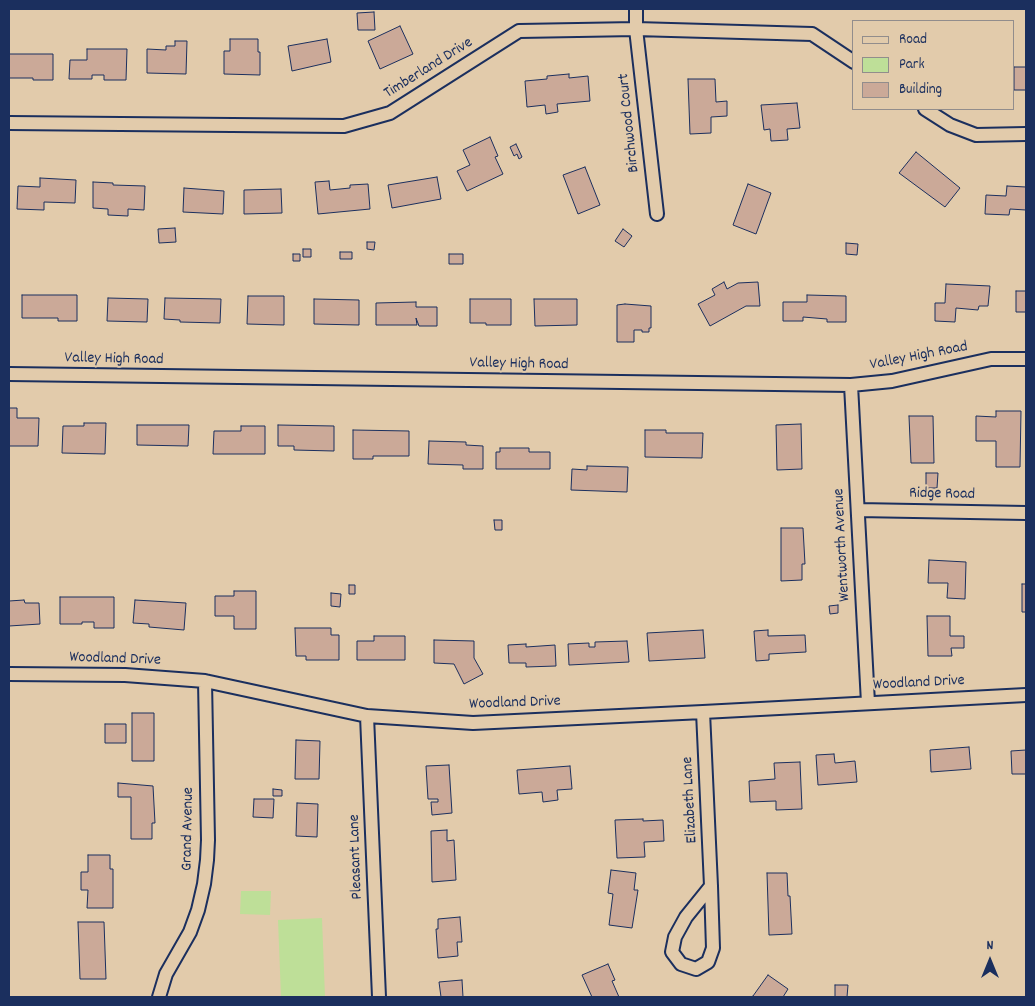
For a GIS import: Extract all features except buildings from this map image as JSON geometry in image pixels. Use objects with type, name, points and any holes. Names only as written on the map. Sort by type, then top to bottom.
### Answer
[{"type":"street","name":"Birchwood Court","points":[[636,9],[636,29],[657,214]]},
{"type":"street","name":"Timberland Drive","points":[[9,123],[344,126],[390,113],[520,31],[636,29],[812,34],[852,61]]},
{"type":"street","points":[[927,110],[950,125],[976,134],[1026,134]]},
{"type":"street","name":"Valley High Road","points":[[9,374],[851,385],[892,381],[991,359],[1026,359]]},
{"type":"street","name":"Wentworth Avenue","points":[[851,385],[868,703]]},
{"type":"street","name":"Ridge Road","points":[[858,510],[1026,513]]},
{"type":"street","name":"Woodland Drive","points":[[9,674],[126,675],[205,681],[367,716],[473,723],[1026,696]]},
{"type":"street","name":"Grand Avenue","points":[[158,997],[166,974],[190,932],[198,910],[204,884],[208,840],[205,681]]},
{"type":"street","name":"Elizabeth Lane","points":[[703,712],[711,886],[713,948],[708,962],[696,969],[681,964],[672,952],[675,937],[686,917],[711,886]]},
{"type":"street","name":"Pleasant Lane","points":[[367,716],[379,997]]},
{"type":"green space","points":[[241,891],[271,891],[270,915],[240,914]]},
{"type":"green space","points":[[322,918],[325,997],[281,997],[278,920]]}]
